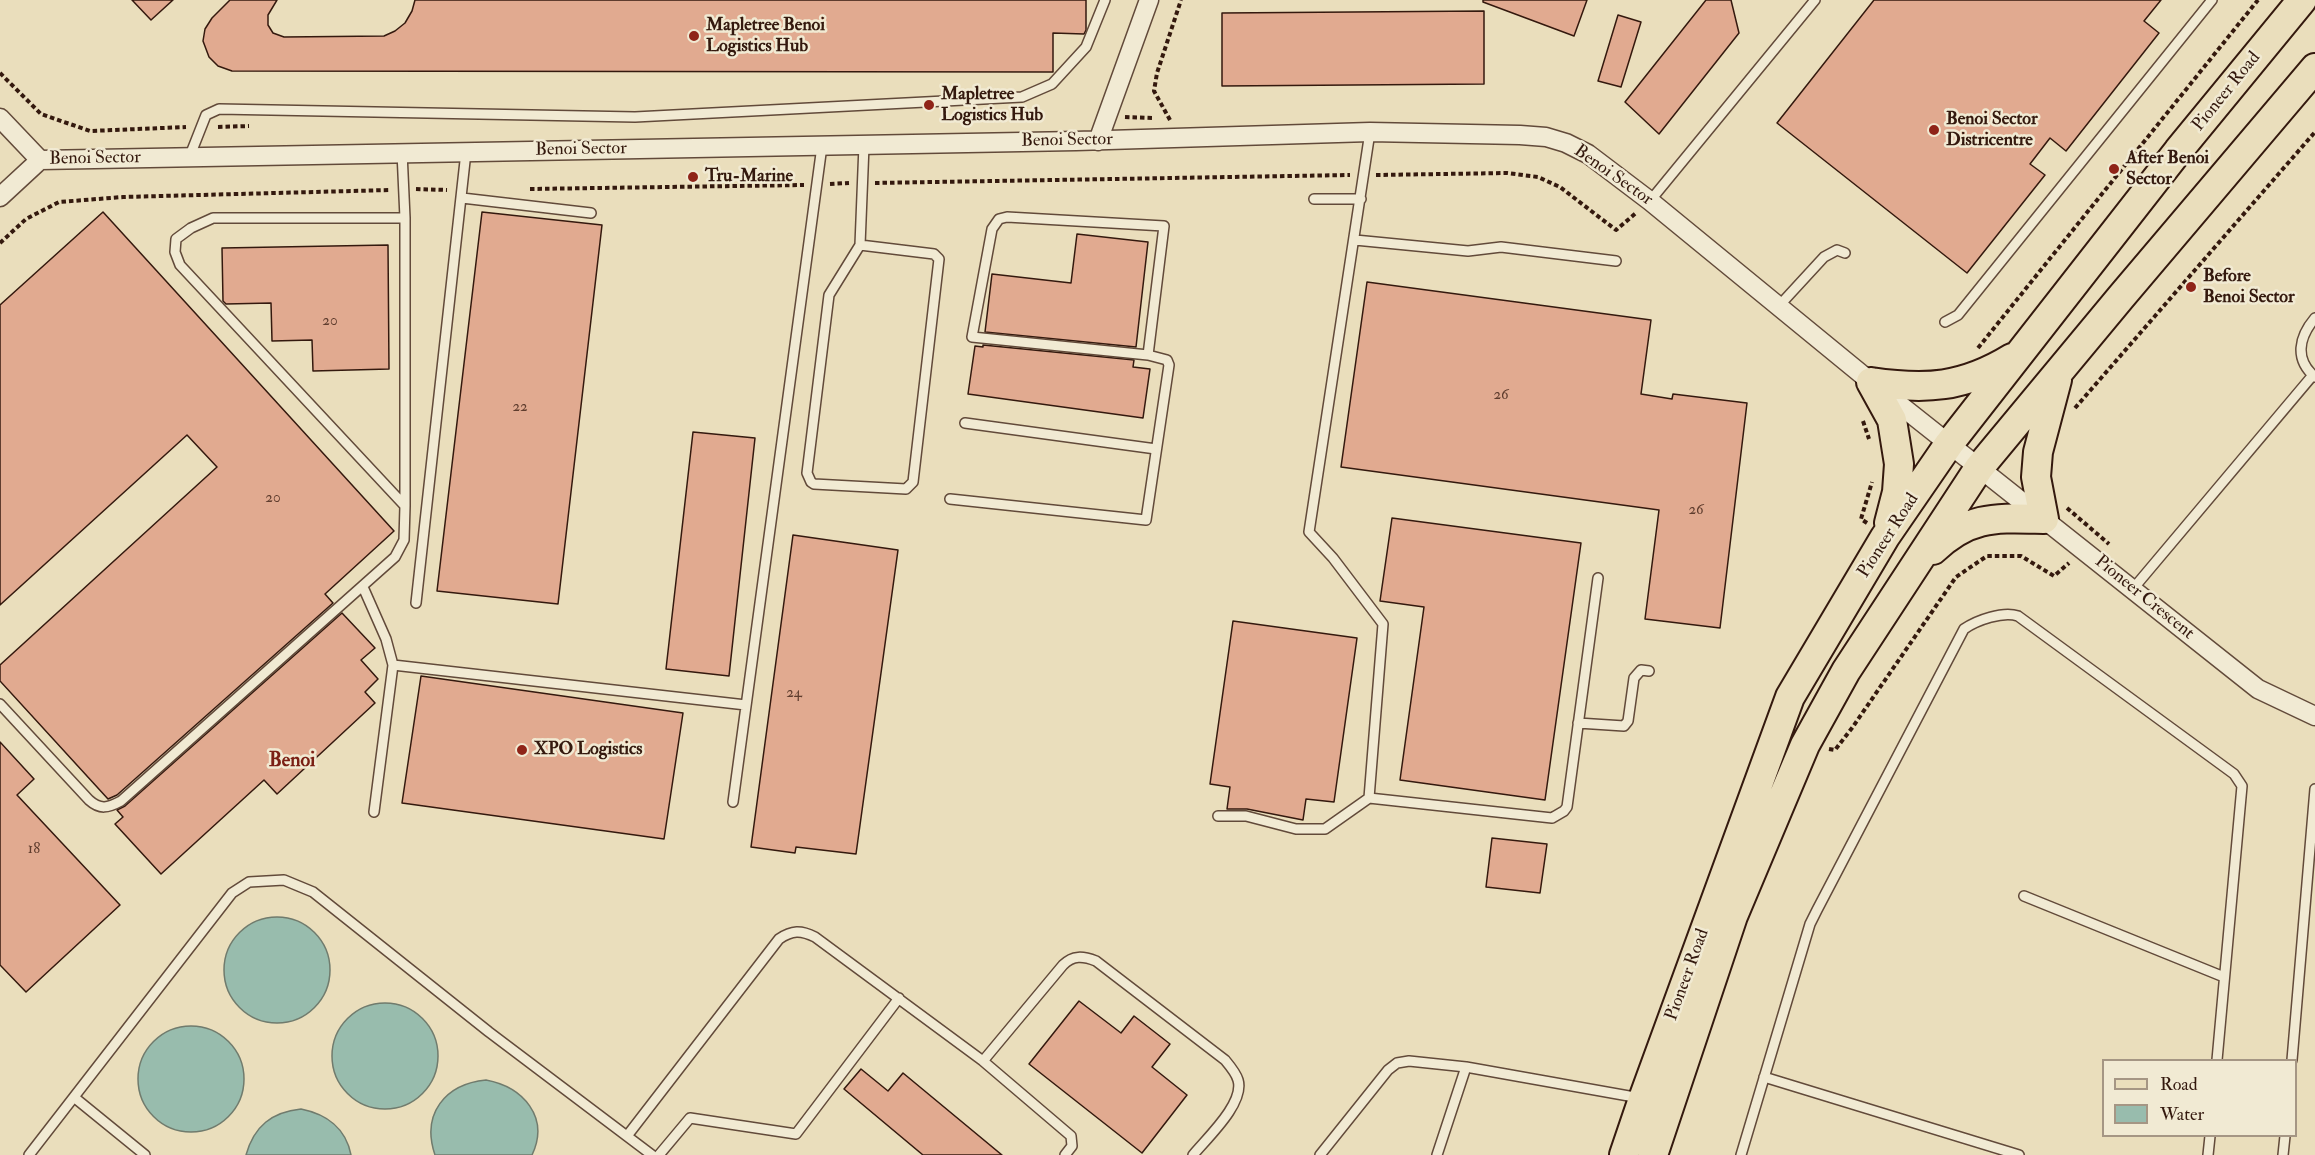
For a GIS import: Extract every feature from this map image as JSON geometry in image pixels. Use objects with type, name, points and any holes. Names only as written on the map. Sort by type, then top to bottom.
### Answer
[{"type":"main road","name":"Pioneer Road","points":[[1653,1155],[1658,1095],[1790,697],[1885,537],[1949,444],[2178,151],[2302,0]]},
{"type":"main road","name":"Pioneer Road","points":[[1624,1155],[1658,1095],[1805,745],[1846,672],[1979,468],[2315,68]]},
{"type":"main road","points":[[1871,382],[1931,387],[1965,380],[1990,371],[2026,348]]},
{"type":"main road","points":[[1907,578],[1952,532],[1975,521],[2011,518],[2044,519],[2036,477],[2038,452],[2059,372]]},
{"type":"main road","points":[[1871,382],[1892,420],[1899,464],[1897,492],[1885,537]]},
{"type":"street","points":[[1098,141],[1149,0]]},
{"type":"street","name":"Benoi Sector","points":[[0,118],[40,159]]},
{"type":"street","name":"Benoi Sector","points":[[0,197],[40,159],[1098,141],[1370,132],[1546,137],[1566,143],[1588,154],[1650,201],[1979,468]]},
{"type":"street","name":"Pioneer Crescent","points":[[1979,468],[2258,689],[2315,716]]},
{"type":"lane","points":[[189,158],[206,115],[219,109],[635,117],[1022,97],[1052,84],[1086,47],[1105,0]]},
{"type":"lane","points":[[1650,201],[1815,0]]},
{"type":"lane","points":[[1945,322],[1958,315],[2212,0]]},
{"type":"lane","points":[[1369,798],[1383,624],[1333,558],[1309,532],[1370,132]]},
{"type":"lane","points":[[860,245],[934,254],[939,259],[913,482],[906,489],[814,484],[807,473],[829,295],[860,245],[864,145]]},
{"type":"lane","points":[[733,802],[822,146]]},
{"type":"lane","points":[[0,704],[89,800],[97,807],[109,807],[121,801],[395,557],[404,540],[405,506],[405,218],[402,152]]},
{"type":"lane","points":[[416,603],[466,152]]},
{"type":"lane","points":[[463,194],[591,213]]},
{"type":"lane","points":[[1314,199],[1361,199]]},
{"type":"lane","points":[[950,499],[1146,520],[1169,365],[1166,358],[972,337],[994,223],[999,219],[1007,217],[1164,226],[1148,355]]},
{"type":"lane","points":[[405,218],[213,218],[190,228],[176,239],[175,252],[180,265],[405,506]]},
{"type":"lane","points":[[1355,240],[1468,251],[1501,247],[1616,261]]},
{"type":"lane","points":[[1779,307],[1824,257],[1838,250],[1845,253]]},
{"type":"lane","points":[[2132,590],[2314,376],[2303,362],[2300,346],[2304,331],[2315,318]]},
{"type":"lane","points":[[965,423],[1156,449]]},
{"type":"lane","points":[[1218,816],[1246,816],[1296,829],[1325,829],[1369,798],[1552,818],[1558,816],[1567,807],[1598,578]]},
{"type":"lane","points":[[363,587],[386,639],[393,665],[374,812]]},
{"type":"lane","points":[[1741,1155],[1810,924],[1965,629],[1976,622],[2005,615],[2018,616],[2234,774],[2242,786],[2217,1059]]},
{"type":"lane","points":[[393,665],[746,705]]},
{"type":"lane","points":[[1578,723],[1624,726],[1628,721],[1634,678],[1641,670],[1649,671]]},
{"type":"lane","points":[[2292,1059],[2315,789]]},
{"type":"lane","points":[[29,1155],[232,893],[249,882],[284,880],[313,892],[489,1032],[652,1155]]},
{"type":"lane","points":[[2024,896],[2224,977]]},
{"type":"lane","points":[[627,1136],[779,939],[788,933],[798,931],[815,937],[983,1061],[1071,1136],[1072,1146],[1065,1155]]},
{"type":"lane","points":[[983,1061],[1069,959],[1077,957],[1096,961],[1226,1060],[1238,1080],[1239,1093],[1235,1104],[1193,1155]]},
{"type":"lane","points":[[659,1155],[690,1118],[796,1134],[899,998]]},
{"type":"lane","points":[[1320,1155],[1388,1070],[1397,1063],[1409,1061],[1466,1067],[1658,1095]]},
{"type":"lane","points":[[1437,1155],[1466,1067]]},
{"type":"lane","points":[[1764,1077],[2019,1155]]},
{"type":"lane","points":[[75,1098],[145,1155]]},
{"type":"lane","points":[[2208,1155],[2210,1137]]},
{"type":"lane","points":[[2283,1155],[2285,1137]]},
{"type":"path","points":[[1170,138],[1170,118],[1154,91],[1157,72],[1181,0]]},
{"type":"path","points":[[1975,351],[2258,0]]},
{"type":"path","points":[[2073,410],[2315,132]]},
{"type":"path","points":[[521,189],[1507,173],[1538,177],[1560,187],[1616,230],[1650,201]]},
{"type":"path","points":[[0,243],[26,219],[59,202],[123,197],[404,189],[463,194]]},
{"type":"path","points":[[1860,412],[1873,449]]},
{"type":"path","points":[[1873,480],[1861,519],[1885,537]]},
{"type":"path","points":[[2063,499],[2067,509],[2111,545]]},
{"type":"path","points":[[1805,745],[1835,750],[1956,577],[1987,556],[2021,556],[2054,576],[2084,550]]},
{"type":"water","points":[[277,917],[297,921],[315,932],[326,950],[330,970],[326,990],[315,1008],[297,1019],[277,1023],[257,1019],[239,1008],[228,990],[224,970],[228,950],[239,932],[257,921]]},
{"type":"water","points":[[385,1003],[405,1007],[423,1018],[434,1036],[438,1056],[434,1076],[423,1094],[405,1105],[385,1109],[365,1105],[347,1094],[336,1076],[332,1056],[336,1036],[347,1018],[365,1007]]},
{"type":"water","points":[[191,1026],[211,1030],[229,1041],[240,1059],[244,1079],[240,1099],[229,1117],[211,1128],[191,1132],[171,1128],[153,1117],[142,1099],[138,1079],[142,1059],[153,1041],[171,1030]]},
{"type":"water","points":[[486,1080],[511,1089],[530,1106],[538,1128],[537,1141],[532,1155],[435,1155],[431,1140],[431,1127],[434,1114],[440,1104],[459,1088]]},
{"type":"water","points":[[301,1109],[319,1114],[334,1124],[345,1137],[351,1155],[246,1155],[254,1136],[266,1122],[281,1113]]},
{"type":"building","points":[[132,0],[173,0],[151,20]]},
{"type":"building","name":"Mapletree Benoi Logistics Hub","points":[[230,0],[277,0],[268,15],[268,25],[273,33],[284,37],[384,36],[405,23],[415,0],[1086,0],[1086,30],[1084,34],[1053,33],[1053,72],[232,71],[218,66],[209,57],[203,41],[205,29],[212,18]]},
{"type":"building","points":[[1483,0],[1587,0],[1574,36],[1483,2]]},
{"type":"building","points":[[1706,0],[1731,0],[1739,33],[1659,134],[1625,102]]},
{"type":"building","name":"Benoi Sector Districentre","points":[[1874,0],[2161,0],[2144,21],[2159,33],[2066,151],[2050,138],[2030,164],[2045,175],[1967,273],[1777,123]]},
{"type":"building","points":[[1484,11],[1484,84],[1222,86],[1222,13]]},
{"type":"building","points":[[1618,15],[1641,22],[1621,87],[1598,81]]},
{"type":"building","points":[[103,212],[394,531],[325,594],[333,603],[117,795],[108,799],[0,681],[0,665],[217,467],[187,435],[0,605],[0,305]]},
{"type":"building","points":[[482,212],[602,225],[558,604],[437,591]]},
{"type":"building","points":[[1077,234],[1148,242],[1136,347],[985,332],[992,274],[1071,283]]},
{"type":"building","points":[[388,245],[389,369],[313,371],[312,340],[272,341],[271,303],[226,304],[223,301],[222,248]]},
{"type":"building","points":[[1367,282],[1651,320],[1641,394],[1672,399],[1673,394],[1747,403],[1720,628],[1645,619],[1659,510],[1341,467]]},
{"type":"building","points":[[983,345],[1134,360],[1133,367],[1150,369],[1143,418],[968,394],[975,346],[983,347]]},
{"type":"building","points":[[693,432],[755,438],[729,676],[666,669]]},
{"type":"building","points":[[1392,518],[1581,543],[1545,800],[1400,780],[1424,607],[1380,601]]},
{"type":"building","points":[[793,535],[898,550],[856,854],[796,847],[795,853],[751,847]]},
{"type":"building","points":[[342,613],[375,648],[361,660],[378,679],[365,692],[375,703],[277,794],[264,780],[161,874],[115,824],[123,817],[117,810],[125,806]]},
{"type":"building","points":[[1233,621],[1357,638],[1334,802],[1306,799],[1303,820],[1247,809],[1227,809],[1230,787],[1210,784]]},
{"type":"building","points":[[421,676],[683,713],[664,839],[402,803]]},
{"type":"building","points":[[0,742],[34,779],[17,795],[120,905],[26,992],[0,965]]},
{"type":"building","points":[[1492,838],[1547,844],[1540,893],[1486,887]]},
{"type":"building","points":[[1079,1001],[1121,1033],[1134,1016],[1170,1044],[1152,1067],[1187,1095],[1142,1153],[1029,1064]]},
{"type":"building","points":[[861,1069],[888,1091],[903,1073],[1002,1155],[923,1155],[844,1089]]},
{"type":"place","name":"Mapletree Benoi Logistics Hub","points":[[694,36]]},
{"type":"place","name":"Mapletree Logistics Hub","points":[[929,105]]},
{"type":"place","name":"Benoi Sector Districentre","points":[[1934,130]]},
{"type":"place","name":"After Benoi Sector","points":[[2114,169]]},
{"type":"place","name":"Tru-Marine","points":[[693,177]]},
{"type":"place","name":"Before Benoi Sector","points":[[2191,287]]},
{"type":"place","name":"XPO Logistics","points":[[522,750]]},
{"type":"district","name":"Benoi","points":[[292,762]]}]
